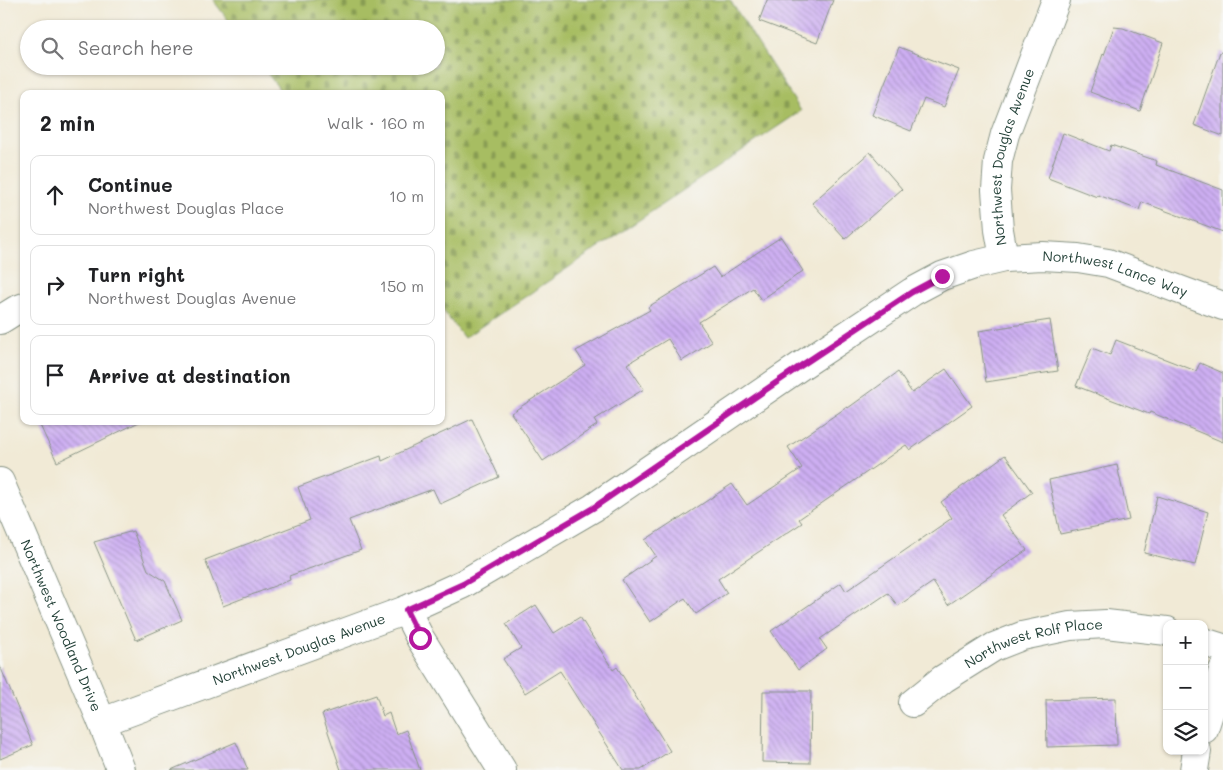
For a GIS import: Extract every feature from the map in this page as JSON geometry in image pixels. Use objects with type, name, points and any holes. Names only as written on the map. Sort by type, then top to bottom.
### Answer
[{"type":"street","name":"Northwest Douglas Avenue","points":[[102,722],[406,610],[463,584],[593,508],[912,292],[942,276],[974,265],[1004,258],[998,230],[996,190],[998,161],[1005,134],[1056,0]]},
{"type":"street","name":"Northwest Lance Way","points":[[1004,258],[1043,256],[1078,258],[1108,263],[1223,306]]},
{"type":"street","points":[[0,320],[20,309]]},
{"type":"street","name":"Northwest Woodland Drive","points":[[0,482],[121,770]]},
{"type":"street","points":[[406,610],[420,638],[502,770]]},
{"type":"street","name":"Northwest Rolf Place","points":[[913,703],[943,679],[994,647],[1022,636],[1070,626],[1106,624],[1163,630]]},
{"type":"street","points":[[1208,643],[1223,648]]},
{"type":"street","points":[[1208,717],[1223,670]]},
{"type":"street","points":[[1194,770],[1196,755]]},
{"type":"green space","points":[[213,0],[730,0],[801,111],[464,338],[445,313],[445,90],[280,90],[269,75],[445,75],[445,20],[228,20]]},
{"type":"building","points":[[767,0],[833,0],[817,43],[759,21]]},
{"type":"building","points":[[1114,27],[1123,28],[1163,43],[1140,111],[1090,92]]},
{"type":"building","points":[[899,47],[959,70],[944,107],[924,99],[911,131],[872,115]]},
{"type":"building","points":[[1220,52],[1223,53],[1223,136],[1194,125]]},
{"type":"building","points":[[1063,133],[1109,151],[1111,145],[1157,161],[1156,165],[1223,190],[1223,232],[1142,202],[1139,210],[1098,195],[1097,197],[1048,178]]},
{"type":"building","points":[[870,152],[902,189],[845,239],[812,203]]},
{"type":"building","points":[[781,237],[803,271],[761,300],[753,288],[699,322],[712,342],[682,361],[668,339],[627,364],[644,389],[594,420],[597,425],[543,461],[511,413],[585,365],[576,351],[650,310],[648,307],[713,267],[720,277]]},
{"type":"building","points":[[1050,320],[1058,371],[986,382],[979,331]]},
{"type":"building","points":[[1116,340],[1196,371],[1200,363],[1223,373],[1223,442],[1150,412],[1149,414],[1076,386],[1092,348],[1110,355]]},
{"type":"building","points":[[946,369],[972,406],[910,450],[906,445],[799,519],[802,523],[718,579],[727,593],[696,614],[685,598],[650,622],[622,580],[656,556],[645,540],[732,484],[747,505],[802,468],[788,447],[848,408],[898,372],[912,393]]},
{"type":"building","points":[[472,419],[499,477],[440,504],[433,489],[349,520],[361,550],[289,576],[290,580],[223,606],[205,560],[310,520],[298,487],[381,456],[382,461]]},
{"type":"building","points":[[40,425],[133,425],[57,462]]},
{"type":"building","points":[[1005,455],[1032,492],[1001,515],[1027,550],[948,605],[933,582],[898,606],[888,593],[820,639],[827,649],[798,670],[771,631],[841,583],[846,591],[952,518],[941,502]]},
{"type":"building","points":[[1117,465],[1129,520],[1060,534],[1049,480]]},
{"type":"building","points":[[1157,496],[1208,512],[1195,565],[1144,553]]},
{"type":"building","points":[[133,531],[148,570],[165,581],[182,620],[136,640],[94,542]]},
{"type":"building","points":[[536,605],[554,633],[580,617],[613,670],[617,667],[670,751],[641,770],[623,770],[560,671],[525,693],[503,659],[521,648],[506,624]]},
{"type":"building","points":[[0,666],[33,745],[0,759]]},
{"type":"building","points":[[763,691],[811,691],[810,763],[762,762]]},
{"type":"building","points":[[376,695],[383,716],[389,713],[396,734],[406,730],[420,770],[341,770],[322,714]]},
{"type":"building","points":[[1116,698],[1117,745],[1047,747],[1046,700]]},
{"type":"building","points":[[236,742],[248,770],[171,770]]},
{"type":"route","points":[[420,638],[406,610],[463,584],[593,508],[802,365],[912,292],[942,276]]}]
